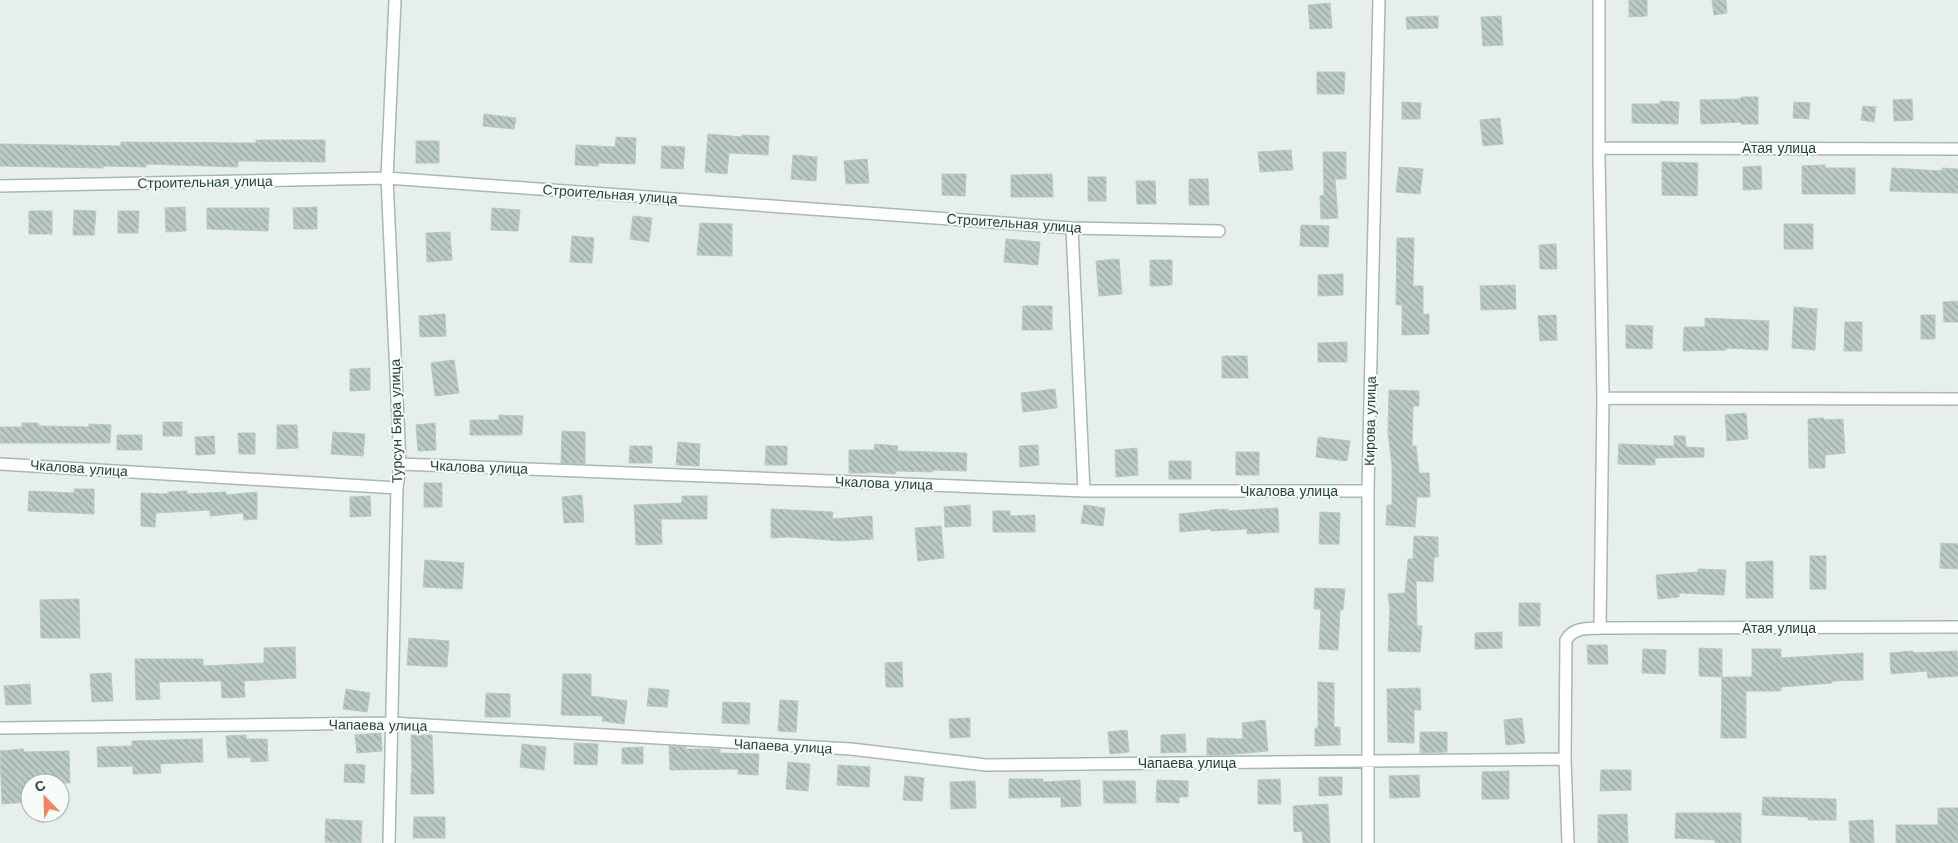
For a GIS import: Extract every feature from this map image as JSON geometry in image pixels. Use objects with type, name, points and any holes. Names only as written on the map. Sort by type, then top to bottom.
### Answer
[{"type":"street","name":"Турсун Бяра улица","points":[[389,843],[397,488],[400,464],[387,178],[395,0]]},
{"type":"street","name":"Кирова улица","points":[[1368,843],[1368,491],[1379,0]]},
{"type":"street","points":[[1599,0],[1603,398],[1600,628]]},
{"type":"street","name":"Атая улица","points":[[1599,148],[1958,149]]},
{"type":"street","name":"Строительная улица","points":[[0,186],[387,178],[1072,228],[1219,231]]},
{"type":"street","points":[[1072,228],[1084,491]]},
{"type":"street","points":[[1603,398],[1958,399]]},
{"type":"street","name":"Чкалова улица","points":[[0,464],[397,488]]},
{"type":"street","name":"Чкалова улица","points":[[400,464],[1084,491],[1368,491]]},
{"type":"street","name":"Атая улица","points":[[1568,843],[1565,759],[1566,640],[1570,633],[1578,629],[1600,628],[1958,627]]},
{"type":"street","name":"Чапаева улица","points":[[0,728],[391,723],[851,750],[986,764],[1565,759]]},
{"type":"building","points":[[1629,0],[1647,0],[1647,16],[1629,17]]},
{"type":"building","points":[[1712,0],[1726,0],[1727,13],[1714,15]]},
{"type":"building","points":[[1330,3],[1332,28],[1310,29],[1308,5]]},
{"type":"building","points":[[1438,16],[1438,28],[1407,29],[1406,17]]},
{"type":"building","points":[[1501,16],[1503,45],[1483,46],[1481,17]]},
{"type":"building","points":[[1317,72],[1345,72],[1344,94],[1317,94]]},
{"type":"building","points":[[1741,97],[1758,97],[1758,124],[1741,124],[1741,122],[1701,124],[1700,100],[1741,99]]},
{"type":"building","points":[[1912,99],[1913,120],[1894,121],[1893,100]]},
{"type":"building","points":[[1660,101],[1679,102],[1678,124],[1632,123],[1632,104],[1660,104]]},
{"type":"building","points":[[1402,102],[1421,103],[1420,119],[1402,119]]},
{"type":"building","points":[[1794,102],[1810,103],[1809,119],[1793,118]]},
{"type":"building","points":[[1863,106],[1876,107],[1874,122],[1861,120]]},
{"type":"building","points":[[484,114],[516,118],[514,129],[483,126]]},
{"type":"building","points":[[1500,118],[1503,144],[1483,146],[1480,120]]},
{"type":"building","points":[[708,134],[742,137],[742,135],[769,136],[768,155],[729,153],[727,174],[705,172]]},
{"type":"building","points":[[616,137],[636,138],[635,164],[599,163],[598,166],[575,165],[576,145],[615,147]]},
{"type":"building","points":[[256,140],[325,140],[325,162],[238,161],[238,167],[146,164],[146,167],[103,166],[103,168],[0,166],[0,144],[121,146],[121,142],[256,143]]},
{"type":"building","points":[[416,141],[439,141],[439,163],[416,163]]},
{"type":"building","points":[[662,146],[685,147],[683,169],[661,168]]},
{"type":"building","points":[[1291,150],[1293,170],[1260,172],[1258,152]]},
{"type":"building","points":[[1323,152],[1346,152],[1346,179],[1335,179],[1338,218],[1321,219],[1320,196],[1324,195]]},
{"type":"building","points":[[793,155],[817,157],[816,181],[791,179]]},
{"type":"building","points":[[867,159],[869,183],[846,184],[844,161]]},
{"type":"building","points":[[1662,162],[1698,163],[1697,196],[1662,195]]},
{"type":"building","points":[[1825,165],[1825,168],[1855,168],[1855,194],[1802,194],[1802,166]]},
{"type":"building","points":[[1761,166],[1762,189],[1743,190],[1743,167]]},
{"type":"building","points":[[1399,167],[1423,169],[1420,194],[1396,192]]},
{"type":"building","points":[[1892,168],[1942,171],[1942,168],[1958,169],[1958,193],[1890,191]]},
{"type":"building","points":[[942,174],[966,174],[965,196],[942,195]]},
{"type":"building","points":[[1052,174],[1053,197],[1011,197],[1011,175]]},
{"type":"building","points":[[1088,177],[1106,177],[1106,201],[1088,201]]},
{"type":"building","points":[[1189,179],[1208,179],[1209,205],[1189,205]]},
{"type":"building","points":[[1136,181],[1155,181],[1156,204],[1137,204]]},
{"type":"building","points":[[185,207],[186,231],[166,232],[165,208]]},
{"type":"building","points":[[317,207],[317,229],[294,229],[293,208]]},
{"type":"building","points":[[207,208],[269,208],[268,231],[207,229]]},
{"type":"building","points":[[492,208],[520,210],[518,231],[491,230]]},
{"type":"building","points":[[74,210],[96,211],[94,235],[73,235]]},
{"type":"building","points":[[29,211],[52,211],[52,234],[29,234]]},
{"type":"building","points":[[118,211],[139,211],[138,233],[118,233]]},
{"type":"building","points":[[633,216],[652,218],[649,242],[630,239]]},
{"type":"building","points":[[700,223],[732,224],[732,256],[697,255]]},
{"type":"building","points":[[1784,224],[1813,224],[1813,249],[1784,249]]},
{"type":"building","points":[[1301,225],[1329,226],[1328,247],[1300,246]]},
{"type":"building","points":[[450,232],[452,260],[427,262],[426,233]]},
{"type":"building","points":[[572,236],[594,238],[592,263],[570,262]]},
{"type":"building","points":[[1397,238],[1414,238],[1413,286],[1423,286],[1423,315],[1429,314],[1429,334],[1402,335],[1402,305],[1396,305]]},
{"type":"building","points":[[1006,239],[1040,242],[1038,265],[1004,262]]},
{"type":"building","points":[[1556,244],[1557,269],[1540,269],[1539,245]]},
{"type":"building","points":[[1119,259],[1122,294],[1099,296],[1096,261]]},
{"type":"building","points":[[1150,260],[1172,260],[1172,285],[1150,286]]},
{"type":"building","points":[[1343,274],[1343,295],[1318,296],[1318,275]]},
{"type":"building","points":[[1515,285],[1516,309],[1481,310],[1480,286]]},
{"type":"building","points":[[1958,301],[1958,322],[1944,322],[1943,302]]},
{"type":"building","points":[[1023,306],[1052,306],[1052,330],[1022,330]]},
{"type":"building","points":[[1794,307],[1817,309],[1815,350],[1792,348]]},
{"type":"building","points":[[445,314],[446,336],[420,337],[419,316]]},
{"type":"building","points":[[1556,315],[1557,340],[1540,341],[1538,316]]},
{"type":"building","points":[[1921,315],[1935,315],[1935,339],[1921,339]]},
{"type":"building","points":[[1705,318],[1769,321],[1768,350],[1726,348],[1726,350],[1683,351],[1684,327],[1705,327]]},
{"type":"building","points":[[1845,322],[1862,322],[1862,351],[1844,351]]},
{"type":"building","points":[[1626,325],[1653,326],[1652,349],[1626,348]]},
{"type":"building","points":[[1347,342],[1347,362],[1318,362],[1318,343]]},
{"type":"building","points":[[1222,356],[1247,356],[1248,378],[1222,378]]},
{"type":"building","points":[[454,360],[459,393],[435,396],[431,363]]},
{"type":"building","points":[[370,368],[370,390],[350,391],[350,369]]},
{"type":"building","points":[[1055,389],[1057,408],[1023,412],[1021,393]]},
{"type":"building","points":[[1389,390],[1419,391],[1419,406],[1413,406],[1412,446],[1416,446],[1419,473],[1429,473],[1430,497],[1417,497],[1415,527],[1386,525],[1387,505],[1392,505],[1392,466],[1388,433]]},
{"type":"building","points":[[1746,413],[1748,439],[1727,441],[1725,415]]},
{"type":"building","points":[[499,415],[523,416],[522,435],[470,435],[470,420],[499,420]]},
{"type":"building","points":[[1824,418],[1824,420],[1843,419],[1845,453],[1825,455],[1825,468],[1809,468],[1808,419]]},
{"type":"building","points":[[163,422],[182,422],[182,436],[163,436]]},
{"type":"building","points":[[22,423],[38,423],[39,426],[89,427],[89,424],[111,425],[110,443],[0,443],[0,427],[22,427]]},
{"type":"building","points":[[435,423],[436,450],[418,451],[416,425]]},
{"type":"building","points":[[277,425],[297,425],[298,448],[277,449]]},
{"type":"building","points":[[562,431],[585,432],[585,464],[561,463]]},
{"type":"building","points":[[333,432],[365,434],[363,456],[331,454]]},
{"type":"building","points":[[238,433],[255,433],[255,454],[239,454]]},
{"type":"building","points":[[117,435],[142,435],[142,450],[117,450]]},
{"type":"building","points":[[214,436],[215,454],[196,455],[195,437]]},
{"type":"building","points":[[1674,436],[1685,436],[1686,447],[1704,448],[1704,457],[1655,458],[1655,465],[1618,464],[1619,444],[1674,446]]},
{"type":"building","points":[[1318,437],[1350,441],[1347,461],[1316,457]]},
{"type":"building","points":[[678,442],[700,444],[699,466],[676,465]]},
{"type":"building","points":[[875,444],[898,446],[897,451],[967,453],[966,471],[896,471],[895,474],[849,473],[849,450],[874,450]]},
{"type":"building","points":[[1038,445],[1039,465],[1020,467],[1019,446]]},
{"type":"building","points":[[630,446],[652,446],[652,463],[629,463]]},
{"type":"building","points":[[766,446],[787,446],[787,465],[765,465]]},
{"type":"building","points":[[1137,448],[1138,475],[1116,477],[1115,450]]},
{"type":"building","points":[[1236,452],[1259,452],[1259,475],[1236,475]]},
{"type":"building","points":[[1169,461],[1191,461],[1191,479],[1169,479]]},
{"type":"building","points":[[424,483],[442,483],[442,507],[424,507]]},
{"type":"building","points":[[74,489],[94,489],[94,514],[28,511],[29,491],[74,493]]},
{"type":"building","points":[[187,491],[187,494],[226,492],[226,495],[257,492],[257,519],[244,520],[243,513],[210,516],[210,510],[156,513],[155,527],[141,526],[141,493],[168,494],[168,492]]},
{"type":"building","points":[[582,495],[584,522],[564,523],[562,497]]},
{"type":"building","points":[[370,496],[371,516],[350,517],[350,497]]},
{"type":"building","points":[[682,496],[707,496],[707,519],[661,519],[662,544],[636,545],[634,505],[682,503]]},
{"type":"building","points":[[970,505],[971,526],[945,527],[944,507]]},
{"type":"building","points":[[1084,505],[1105,508],[1103,526],[1081,523]]},
{"type":"building","points":[[1278,508],[1279,532],[1247,534],[1247,529],[1211,531],[1211,529],[1180,532],[1179,514],[1210,510],[1228,509],[1228,511]]},
{"type":"building","points":[[771,509],[833,512],[832,519],[872,516],[873,539],[842,541],[790,537],[771,538]]},
{"type":"building","points":[[993,511],[1010,511],[1010,516],[1035,515],[1035,532],[993,532]]},
{"type":"building","points":[[1320,512],[1340,513],[1339,544],[1319,544]]},
{"type":"building","points":[[941,526],[944,558],[918,561],[915,528]]},
{"type":"building","points":[[1414,536],[1438,537],[1438,557],[1434,557],[1433,582],[1416,581],[1417,626],[1422,626],[1420,652],[1388,651],[1390,610],[1388,594],[1405,593],[1408,559],[1413,559]]},
{"type":"building","points":[[1941,543],[1958,544],[1958,569],[1940,568]]},
{"type":"building","points":[[1810,556],[1826,556],[1826,589],[1810,589]]},
{"type":"building","points":[[425,560],[464,563],[462,589],[423,587]]},
{"type":"building","points":[[1773,561],[1773,598],[1746,598],[1746,562]]},
{"type":"building","points":[[1698,569],[1726,570],[1724,595],[1679,593],[1679,597],[1658,599],[1656,575],[1698,572]]},
{"type":"building","points":[[1315,588],[1345,589],[1343,610],[1340,610],[1338,650],[1319,649],[1321,609],[1314,609]]},
{"type":"building","points":[[79,599],[80,638],[41,638],[40,600]]},
{"type":"building","points":[[1519,603],[1540,603],[1540,626],[1519,626]]},
{"type":"building","points":[[1502,632],[1502,648],[1475,649],[1475,633]]},
{"type":"building","points":[[409,638],[449,641],[447,667],[407,665]]},
{"type":"building","points":[[1587,645],[1607,645],[1608,664],[1588,664]]},
{"type":"building","points":[[295,647],[296,678],[244,681],[245,697],[222,698],[221,681],[159,682],[160,699],[136,700],[135,659],[203,659],[203,666],[264,663],[264,648]]},
{"type":"building","points":[[1699,648],[1722,649],[1722,677],[1699,676]]},
{"type":"building","points":[[1643,649],[1666,650],[1665,674],[1642,673]]},
{"type":"building","points":[[1752,649],[1781,649],[1781,658],[1863,653],[1863,680],[1832,681],[1832,683],[1781,687],[1781,691],[1746,691],[1746,738],[1721,738],[1722,677],[1752,677]]},
{"type":"building","points":[[1913,651],[1913,653],[1957,651],[1958,676],[1928,678],[1927,671],[1891,674],[1890,653]]},
{"type":"building","points":[[902,662],[903,687],[886,687],[885,663]]},
{"type":"building","points":[[111,673],[113,701],[92,702],[90,674]]},
{"type":"building","points":[[563,674],[591,674],[591,696],[627,701],[624,724],[602,721],[603,716],[561,715]]},
{"type":"building","points":[[1318,682],[1334,683],[1334,727],[1340,727],[1340,745],[1315,746],[1315,728],[1318,728]]},
{"type":"building","points":[[30,684],[31,704],[6,705],[4,686]]},
{"type":"building","points":[[649,688],[669,690],[667,707],[647,706]]},
{"type":"building","points":[[1420,688],[1421,710],[1414,710],[1414,743],[1388,742],[1387,689]]},
{"type":"building","points":[[346,689],[370,693],[367,712],[343,709]]},
{"type":"building","points":[[486,693],[510,694],[510,717],[485,717]]},
{"type":"building","points":[[780,700],[798,701],[796,732],[778,731]]},
{"type":"building","points":[[723,702],[750,703],[749,724],[722,723]]},
{"type":"building","points":[[970,718],[970,737],[950,738],[949,719]]},
{"type":"building","points":[[1522,718],[1525,743],[1506,745],[1504,720]]},
{"type":"building","points":[[1265,720],[1268,751],[1207,755],[1207,738],[1243,739],[1242,723]]},
{"type":"building","points":[[1127,730],[1129,752],[1110,754],[1108,732]]},
{"type":"building","points":[[1420,732],[1447,732],[1447,752],[1420,753]]},
{"type":"building","points":[[381,733],[382,751],[357,753],[355,735]]},
{"type":"building","points":[[1185,734],[1186,752],[1161,753],[1161,735]]},
{"type":"building","points":[[246,735],[246,739],[267,739],[268,761],[251,762],[251,757],[228,758],[226,736]]},
{"type":"building","points":[[411,735],[432,735],[434,794],[411,794]]},
{"type":"building","points":[[202,739],[203,762],[160,764],[161,773],[133,774],[133,766],[98,767],[97,747],[132,746],[132,741]]},
{"type":"building","points":[[574,743],[598,744],[597,765],[574,764]]},
{"type":"building","points":[[522,744],[546,747],[544,770],[520,767]]},
{"type":"building","points":[[669,746],[686,747],[686,749],[720,749],[720,753],[759,754],[758,775],[738,774],[738,769],[670,770]]},
{"type":"building","points":[[643,747],[643,764],[622,764],[622,748]]},
{"type":"building","points":[[23,749],[24,752],[69,751],[70,773],[20,773],[20,803],[2,804],[0,751]]},
{"type":"building","points":[[788,762],[810,764],[808,791],[786,789]]},
{"type":"building","points":[[345,764],[365,765],[364,783],[344,782]]},
{"type":"building","points":[[838,765],[870,767],[869,787],[837,785]]},
{"type":"building","points":[[1601,770],[1631,770],[1631,790],[1600,791]]},
{"type":"building","points":[[1509,771],[1509,799],[1482,799],[1482,772]]},
{"type":"building","points":[[1419,775],[1420,797],[1390,798],[1389,776]]},
{"type":"building","points":[[905,776],[924,778],[922,801],[903,800]]},
{"type":"building","points":[[1319,777],[1342,777],[1342,795],[1319,796]]},
{"type":"building","points":[[1009,779],[1043,779],[1043,782],[1080,780],[1081,806],[1061,807],[1061,797],[1009,798]]},
{"type":"building","points":[[1280,779],[1281,804],[1258,804],[1258,780]]},
{"type":"building","points":[[1157,780],[1188,781],[1188,797],[1179,797],[1179,803],[1156,802]]},
{"type":"building","points":[[975,781],[976,808],[951,809],[950,782]]},
{"type":"building","points":[[1103,781],[1135,781],[1136,803],[1104,803]]},
{"type":"building","points":[[1763,797],[1836,799],[1836,820],[1808,820],[1808,817],[1762,815]]},
{"type":"building","points":[[1328,804],[1330,843],[1303,843],[1302,831],[1294,832],[1293,806]]},
{"type":"building","points":[[1938,808],[1958,808],[1958,843],[1896,843],[1896,825],[1938,825]]},
{"type":"building","points":[[1676,813],[1741,813],[1741,843],[1715,843],[1715,840],[1675,838]]},
{"type":"building","points":[[1627,814],[1628,843],[1598,843],[1598,815]]},
{"type":"building","points":[[414,817],[445,817],[445,838],[413,838]]},
{"type":"building","points":[[326,819],[362,821],[361,843],[325,842]]},
{"type":"building","points":[[1873,820],[1874,843],[1850,843],[1849,821]]}]
